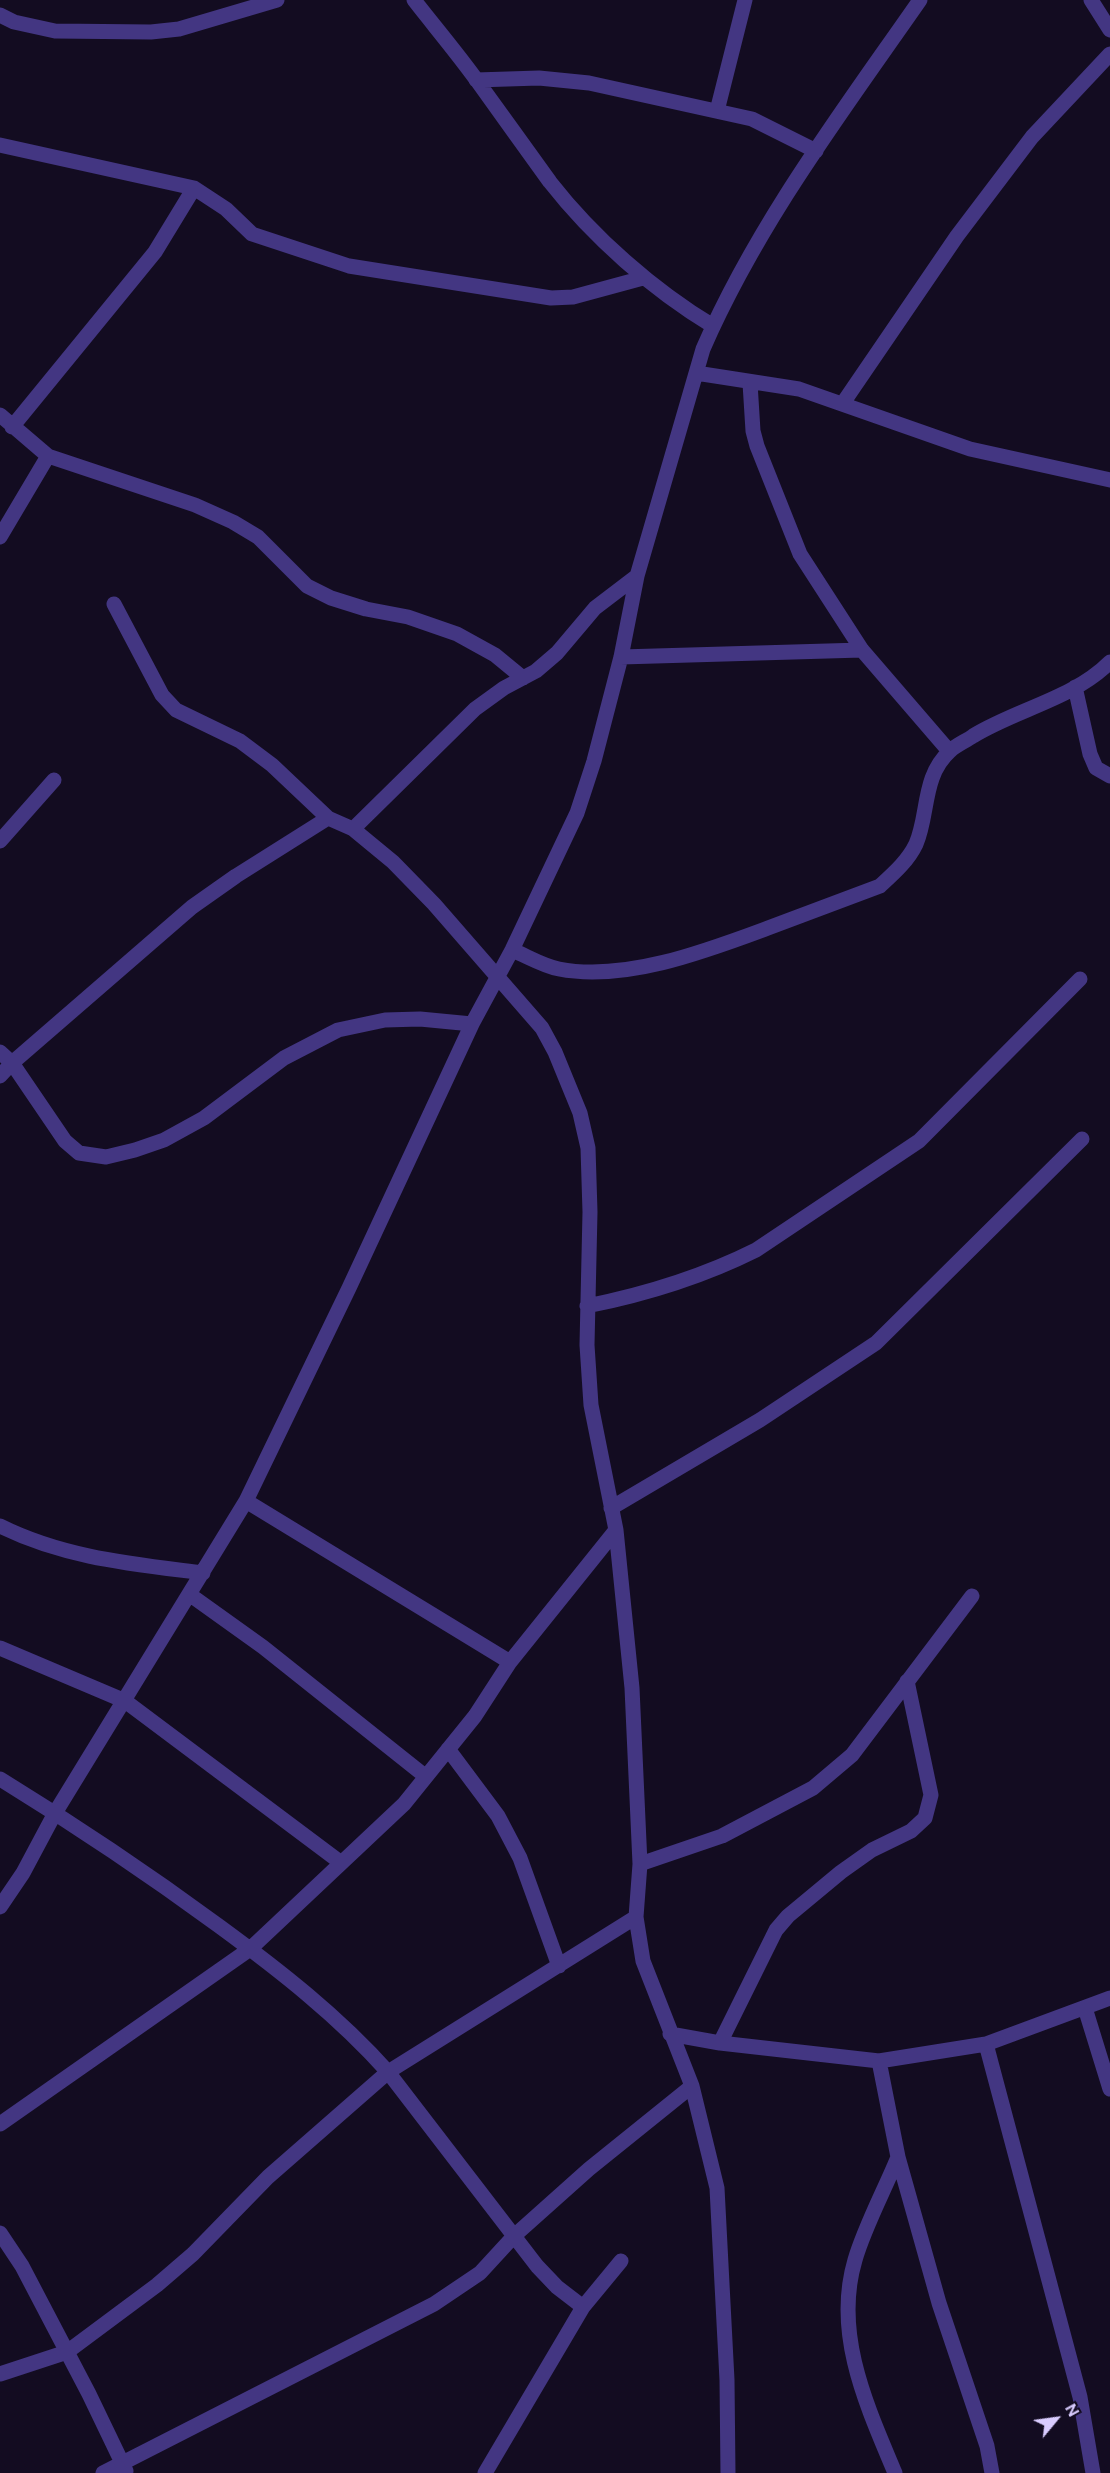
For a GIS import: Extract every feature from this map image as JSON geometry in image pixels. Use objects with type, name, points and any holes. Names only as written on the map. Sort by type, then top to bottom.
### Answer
[{"type":"street","points":[[0,15],[14,22],[55,31],[151,32],[179,29],[277,0]]},
{"type":"street","points":[[414,0],[574,209],[643,278],[713,326]]},
{"type":"street","points":[[717,111],[745,0]]},
{"type":"street","points":[[0,1907],[23,1873],[55,1813],[246,1501],[472,1024],[512,950],[577,813],[594,761],[621,657],[637,576],[696,373],[713,326],[757,245],[816,151],[920,0]]},
{"type":"street","points":[[1091,0],[1110,30]]},
{"type":"street","points":[[843,403],[957,236],[1032,136],[1110,54]]},
{"type":"street","points":[[476,80],[539,78],[589,83],[717,111],[768,126],[816,151]]},
{"type":"street","points":[[0,145],[194,188],[225,209],[252,234],[349,266],[551,298],[573,297],[643,278]]},
{"type":"street","points":[[12,427],[155,252],[194,188]]},
{"type":"street","points":[[696,373],[799,389],[969,448],[1110,480]]},
{"type":"street","points":[[750,382],[753,431],[757,446],[800,554],[862,650],[949,751]]},
{"type":"street","points":[[0,415],[48,456],[195,505],[233,522],[258,537],[307,586],[331,598],[366,609],[408,617],[457,634],[495,655],[523,678]]},
{"type":"street","points":[[0,537],[48,456]]},
{"type":"street","points":[[353,829],[475,709],[504,688],[536,671],[556,653],[595,608],[637,576]]},
{"type":"street","points":[[114,604],[162,695],[176,710],[240,741],[272,765],[328,818],[353,829],[393,862],[434,904],[542,1028],[555,1052],[580,1113],[588,1149],[590,1212],[587,1345],[591,1405],[616,1530],[632,1688],[640,1864],[636,1917],[644,1961],[670,2034],[692,2086],[717,2188],[728,2380],[728,2473]]},
{"type":"street","points":[[621,657],[862,650]]},
{"type":"street","points":[[512,950],[556,969],[577,972],[654,965],[708,950],[880,886],[899,868],[916,844],[932,778],[949,751],[988,728],[1075,687],[1101,671],[1110,662]]},
{"type":"street","points":[[1075,687],[1090,754],[1096,768],[1110,776]]},
{"type":"street","points":[[0,841],[54,780]]},
{"type":"street","points":[[0,1076],[12,1063],[192,908],[236,876],[328,818]]},
{"type":"street","points":[[587,1306],[638,1296],[668,1287],[740,1258],[756,1250],[899,1157],[934,1128],[1080,979]]},
{"type":"street","points":[[0,1052],[12,1063],[65,1141],[79,1153],[106,1157],[164,1140],[204,1118],[284,1058],[338,1030],[385,1020],[420,1019],[472,1024]]},
{"type":"street","points":[[611,1508],[760,1420],[876,1343],[1082,1139]]},
{"type":"street","points":[[246,1501],[510,1662]]},
{"type":"street","points":[[0,1526],[30,1541],[110,1562],[203,1573]]},
{"type":"street","points":[[0,2124],[250,1949],[340,1862],[405,1804],[475,1716],[510,1662],[616,1530]]},
{"type":"street","points":[[189,1594],[263,1647],[425,1776]]},
{"type":"street","points":[[640,1864],[722,1836],[813,1788],[852,1755],[972,1596]]},
{"type":"street","points":[[0,1648],[125,1701],[340,1862]]},
{"type":"street","points":[[720,2043],[776,1930],[788,1916],[841,1872],[872,1850],[910,1831],[925,1818],[931,1795],[907,1681]]},
{"type":"street","points":[[448,1749],[498,1816],[520,1858],[559,1966]]},
{"type":"street","points":[[0,1779],[147,1873],[250,1949],[326,2010],[365,2046],[388,2072],[514,2236],[557,2287],[583,2307]]},
{"type":"street","points":[[0,2374],[67,2352],[157,2285],[194,2254],[268,2177],[388,2072],[636,1917]]},
{"type":"street","points":[[670,2034],[720,2043],[879,2061],[987,2044],[1110,1998]]},
{"type":"street","points":[[1085,2008],[1110,2089]]},
{"type":"street","points":[[987,2044],[1080,2397],[1093,2473]]},
{"type":"street","points":[[879,2061],[898,2157],[939,2303],[987,2446],[992,2473]]},
{"type":"street","points":[[103,2473],[125,2469],[434,2304],[480,2273],[514,2236],[589,2169],[692,2086]]},
{"type":"street","points":[[894,2473],[854,2364],[849,2339],[848,2299],[855,2260],[898,2157]]},
{"type":"street","points":[[0,2233],[22,2266],[125,2469]]},
{"type":"street","points":[[485,2473],[583,2307],[621,2261]]}]
